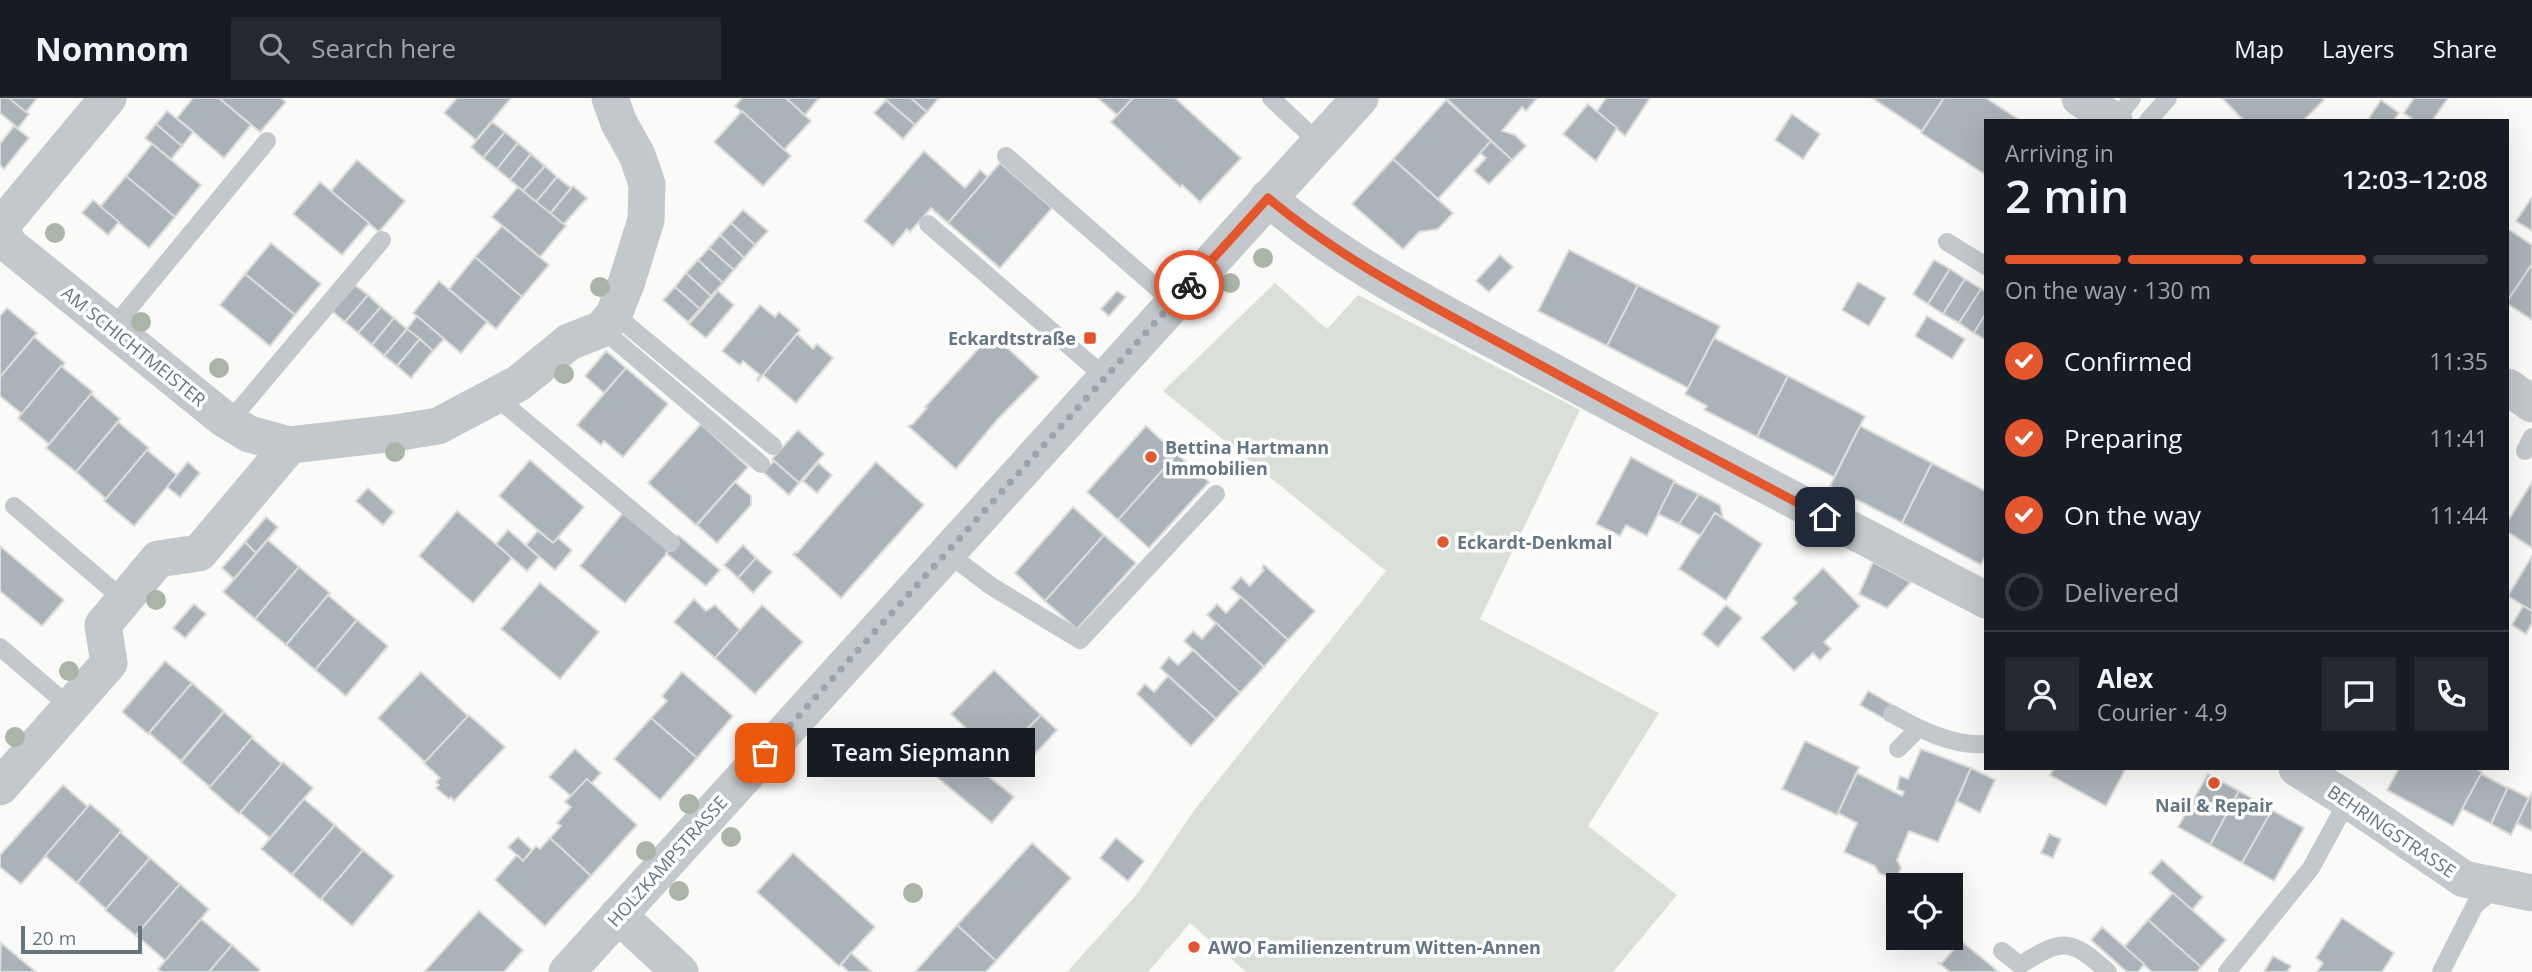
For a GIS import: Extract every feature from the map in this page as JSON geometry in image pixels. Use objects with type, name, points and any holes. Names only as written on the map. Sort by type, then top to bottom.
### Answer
[{"type":"street","points":[[1,223],[108,98]]},
{"type":"street","points":[[608,322],[638,252],[646,220],[647,184],[637,155],[610,98]]},
{"type":"street","name":"HOLZKAMPSTRASSE","points":[[567,972],[1360,98]]},
{"type":"street","points":[[2080,98],[2111,119]]},
{"type":"street","points":[[1268,198],[1304,229],[1378,277],[1687,445],[1984,599]]},
{"type":"street","name":"AM SCHICHTMEISTER","points":[[1,223],[8,244],[229,422],[249,433],[290,445],[438,426],[519,383],[569,342],[608,322]]},
{"type":"street","points":[[2509,388],[2532,404]]},
{"type":"street","points":[[0,787],[109,663],[103,625],[158,559],[199,552],[290,445]]},
{"type":"street","name":"BEHRINGSTRASSE","points":[[2300,770],[2464,879],[2515,890]]},
{"type":"street","points":[[618,915],[680,972]]},
{"type":"lane","points":[[1271,98],[1318,142]]},
{"type":"lane","points":[[2116,119],[2132,98]]},
{"type":"lane","points":[[2150,119],[2168,98]]},
{"type":"lane","points":[[112,329],[267,141]]},
{"type":"lane","points":[[1006,156],[1173,302]]},
{"type":"lane","points":[[928,224],[1105,377]]},
{"type":"lane","points":[[229,422],[382,240]]},
{"type":"lane","points":[[1947,242],[1984,265]]},
{"type":"lane","points":[[608,322],[773,446]]},
{"type":"lane","points":[[608,322],[761,464]]},
{"type":"lane","points":[[496,397],[671,543]]},
{"type":"lane","points":[[947,552],[991,586],[1080,640],[1216,494]]},
{"type":"lane","points":[[14,506],[124,600]]},
{"type":"lane","points":[[0,647],[70,707]]},
{"type":"lane","points":[[1892,714],[1918,729],[1972,745],[1984,744]]},
{"type":"lane","points":[[1898,749],[1918,729]]},
{"type":"lane","points":[[2227,972],[2311,868],[2348,800]]},
{"type":"lane","points":[[2441,972],[2475,905],[2515,890]]},
{"type":"lane","points":[[2002,951],[2020,965],[2060,944],[2086,952],[2108,972]]},
{"type":"shaded area","points":[[1275,283],[1327,329],[1358,295],[1580,410],[1480,619],[1659,713],[1588,826],[1677,895],[1613,972],[1246,972],[1190,923],[1148,972],[1067,972],[1138,893],[1195,809],[1386,571],[1163,391]]},
{"type":"building","points":[[0,98],[9,98],[29,114],[18,128],[0,113]]},
{"type":"building","points":[[9,98],[37,98],[26,112]]},
{"type":"building","points":[[193,98],[219,98],[251,125],[224,158],[177,118]]},
{"type":"building","points":[[219,98],[281,98],[286,102],[260,132]]},
{"type":"building","points":[[457,98],[511,98],[476,140],[444,113]]},
{"type":"building","points":[[742,98],[786,98],[811,121],[784,150],[735,106]]},
{"type":"building","points":[[786,98],[819,98],[805,115]]},
{"type":"building","points":[[911,98],[927,112],[915,125],[886,100]]},
{"type":"building","points":[[911,98],[939,98],[927,112]]},
{"type":"building","points":[[1098,98],[1133,98],[1117,115]]},
{"type":"building","points":[[1133,98],[1175,98],[1241,158],[1200,202],[1182,185],[1180,187],[1111,122]]},
{"type":"building","points":[[1446,98],[1537,98],[1526,111],[1522,107],[1502,131],[1515,135],[1526,146],[1512,160]]},
{"type":"building","points":[[1606,98],[1650,98],[1625,136],[1597,111]]},
{"type":"building","points":[[1872,98],[1944,98],[1922,131]]},
{"type":"building","points":[[1944,98],[1986,98],[2018,119],[1984,119],[1984,174],[1921,133]]},
{"type":"building","points":[[2222,98],[2324,100],[2305,119],[2242,119]]},
{"type":"building","points":[[2414,98],[2448,98],[2433,119],[2412,119],[2404,113]]},
{"type":"building","points":[[886,100],[915,125],[903,139],[874,113]]},
{"type":"building","points":[[1446,100],[1491,141],[1438,199],[1393,159]]},
{"type":"building","points":[[2381,100],[2399,113],[2394,119],[2369,118]]},
{"type":"building","points":[[1588,104],[1617,128],[1596,161],[1563,134]]},
{"type":"building","points":[[167,111],[193,132],[182,146],[156,124]]},
{"type":"building","points":[[742,111],[791,156],[763,186],[714,142]]},
{"type":"building","points":[[1792,114],[1820,134],[1803,159],[1775,140]]},
{"type":"building","points":[[492,122],[505,132],[483,158],[471,147]]},
{"type":"building","points":[[156,124],[182,146],[171,159],[145,138]]},
{"type":"building","points":[[14,126],[29,138],[4,169],[0,165],[0,144]]},
{"type":"building","points":[[505,132],[518,143],[497,169],[483,158]]},
{"type":"building","points":[[1491,141],[1512,160],[1489,184],[1474,171],[1486,158],[1480,153]]},
{"type":"building","points":[[518,143],[531,154],[510,180],[497,169]]},
{"type":"building","points":[[152,144],[201,185],[175,217],[126,176]]},
{"type":"building","points":[[924,151],[965,188],[980,170],[988,177],[948,223],[931,208],[910,232],[907,229],[893,246],[864,221]]},
{"type":"building","points":[[531,154],[545,166],[523,191],[510,180]]},
{"type":"building","points":[[1393,159],[1453,213],[1438,229],[1419,232],[1403,249],[1352,204]]},
{"type":"building","points":[[357,160],[405,201],[379,232],[331,191]]},
{"type":"building","points":[[1000,163],[1052,208],[1000,268],[948,223]]},
{"type":"building","points":[[545,166],[557,177],[536,202],[523,191]]},
{"type":"building","points":[[126,176],[175,217],[149,248],[100,207]]},
{"type":"building","points":[[557,177],[571,188],[550,214],[536,202]]},
{"type":"building","points":[[320,182],[369,223],[342,255],[293,214]]},
{"type":"building","points":[[573,186],[587,198],[563,225],[550,214]]},
{"type":"building","points":[[518,187],[566,226],[540,257],[492,217]]},
{"type":"building","points":[[2532,197],[2532,231],[2516,221]]},
{"type":"building","points":[[93,200],[119,222],[108,235],[82,213]]},
{"type":"building","points":[[743,210],[768,231],[755,245],[731,223]]},
{"type":"building","points":[[731,223],[755,245],[744,258],[720,235]]},
{"type":"building","points":[[502,226],[549,265],[522,297],[475,257]]},
{"type":"building","points":[[2509,230],[2532,245],[2532,264],[2509,298]]},
{"type":"building","points":[[720,235],[744,258],[734,270],[709,248]]},
{"type":"building","points":[[271,243],[321,284],[295,315],[245,274]]},
{"type":"building","points":[[709,248],[734,270],[723,283],[698,260]]},
{"type":"building","points":[[1569,250],[1638,285],[1607,346],[1538,311]]},
{"type":"building","points":[[1500,255],[1513,267],[1489,292],[1476,281]]},
{"type":"building","points":[[475,257],[522,297],[496,329],[449,289]]},
{"type":"building","points":[[698,260],[723,283],[711,296],[686,273]]},
{"type":"building","points":[[1934,260],[1950,269],[1928,304],[1913,294]]},
{"type":"building","points":[[2532,264],[2532,320],[2509,305],[2509,298]]},
{"type":"building","points":[[1950,269],[1965,279],[1943,314],[1928,304]]},
{"type":"building","points":[[686,273],[711,296],[700,309],[675,287]]},
{"type":"building","points":[[245,274],[295,315],[270,346],[220,305]]},
{"type":"building","points":[[1965,279],[1981,289],[1959,323],[1943,314]]},
{"type":"building","points":[[439,281],[487,322],[461,353],[413,313]]},
{"type":"building","points":[[1858,282],[1886,298],[1869,326],[1842,310]]},
{"type":"building","points":[[355,285],[368,295],[345,322],[332,311]]},
{"type":"building","points":[[1638,285],[1720,326],[1688,388],[1607,346]]},
{"type":"building","points":[[675,287],[700,309],[688,322],[663,300]]},
{"type":"building","points":[[1981,289],[1984,291],[1984,316],[1974,333],[1959,323]]},
{"type":"building","points":[[718,291],[734,305],[706,338],[689,324]]},
{"type":"building","points":[[1117,291],[1126,297],[1109,316],[1101,309]]},
{"type":"building","points":[[368,295],[381,307],[358,333],[345,322]]},
{"type":"building","points":[[760,305],[775,317],[779,312],[800,330],[758,381],[760,375],[743,361],[740,365],[722,351]]},
{"type":"building","points":[[381,307],[394,318],[372,345],[358,333]]},
{"type":"building","points":[[7,308],[37,333],[0,377],[0,316]]},
{"type":"building","points":[[417,316],[444,339],[433,351],[407,329]]},
{"type":"building","points":[[1927,316],[1965,339],[1952,359],[1915,336]]},
{"type":"building","points":[[1984,316],[1984,339],[1974,333]]},
{"type":"building","points":[[394,318],[407,329],[384,356],[372,345]]},
{"type":"building","points":[[407,329],[420,339],[397,366],[384,356]]},
{"type":"building","points":[[797,334],[813,349],[817,344],[833,358],[796,403],[763,375]]},
{"type":"building","points":[[992,334],[1039,377],[997,420],[956,469],[908,426],[913,424],[927,408],[925,407]]},
{"type":"building","points":[[34,337],[65,363],[22,414],[0,396],[0,377]]},
{"type":"building","points":[[1714,338],[1788,376],[1757,437],[1704,410],[1707,406],[1685,394]]},
{"type":"building","points":[[420,339],[433,351],[411,378],[397,366]]},
{"type":"building","points":[[606,351],[626,368],[604,393],[585,376]]},
{"type":"building","points":[[61,366],[93,392],[49,444],[18,418]]},
{"type":"building","points":[[626,368],[668,404],[623,457],[604,441],[601,445],[577,425]]},
{"type":"building","points":[[1788,376],[1865,416],[1834,477],[1757,437]]},
{"type":"building","points":[[91,394],[120,419],[76,472],[46,448]]},
{"type":"building","points":[[118,422],[149,448],[106,499],[76,472]]},
{"type":"building","points":[[701,424],[748,467],[696,525],[648,483]]},
{"type":"building","points":[[1146,426],[1177,454],[1118,520],[1087,492]]},
{"type":"building","points":[[1860,426],[1932,463],[1902,523],[1830,486]]},
{"type":"building","points":[[798,430],[824,454],[799,483],[772,459]]},
{"type":"building","points":[[147,450],[177,475],[134,526],[104,501]]},
{"type":"building","points":[[1177,454],[1209,482],[1149,548],[1118,520]]},
{"type":"building","points":[[1631,457],[1675,481],[1647,536],[1626,525],[1620,536],[1596,524]]},
{"type":"building","points":[[530,460],[584,507],[553,543],[499,496]]},
{"type":"building","points":[[774,461],[799,483],[789,495],[763,472]]},
{"type":"building","points":[[188,462],[200,473],[180,497],[167,487]]},
{"type":"building","points":[[876,462],[924,505],[841,598],[793,554],[797,553]]},
{"type":"building","points":[[818,463],[832,475],[817,493],[803,481]]},
{"type":"building","points":[[1932,463],[1984,490],[1984,559],[1981,565],[1902,523]]},
{"type":"building","points":[[735,482],[751,496],[751,505],[717,543],[697,525]]},
{"type":"building","points":[[1674,482],[1699,494],[1679,524],[1658,514]]},
{"type":"building","points":[[2532,482],[2532,548],[2509,533],[2509,519]]},
{"type":"building","points":[[368,488],[394,512],[383,525],[356,501]]},
{"type":"building","points":[[1699,494],[1720,505],[1723,518],[1715,513],[1701,536],[1679,524]]},
{"type":"building","points":[[1073,507],[1104,535],[1045,601],[1015,573]]},
{"type":"building","points":[[457,511],[512,558],[473,603],[419,556]]},
{"type":"building","points":[[623,513],[669,551],[625,603],[580,566]]},
{"type":"building","points":[[1715,513],[1762,544],[1726,600],[1679,569]]},
{"type":"building","points":[[266,517],[278,527],[256,553],[245,542]]},
{"type":"building","points":[[508,530],[539,557],[527,571],[496,544]]},
{"type":"building","points":[[538,531],[553,543],[558,538],[572,550],[555,570],[526,545]]},
{"type":"building","points":[[678,535],[720,570],[706,586],[666,553],[669,551],[666,549]]},
{"type":"building","points":[[1104,535],[1136,563],[1077,629],[1045,601]]},
{"type":"building","points":[[268,540],[299,567],[255,619],[223,592]]},
{"type":"building","points":[[245,542],[256,553],[234,579],[222,568]]},
{"type":"building","points":[[743,545],[756,558],[738,578],[724,565]]},
{"type":"building","points":[[0,546],[64,600],[42,626],[0,591]]},
{"type":"building","points":[[2532,556],[2532,611],[2509,594]]},
{"type":"building","points":[[756,558],[772,572],[753,593],[738,578]]},
{"type":"building","points":[[1873,562],[1911,582],[1887,608],[1859,594]]},
{"type":"building","points":[[1264,565],[1315,611],[1288,640],[1231,588],[1241,577],[1250,586],[1264,570]]},
{"type":"building","points":[[299,567],[330,593],[286,645],[255,619]]},
{"type":"building","points":[[1823,568],[1860,606],[1824,642],[1831,649],[1820,660],[1813,653],[1794,671],[1761,638],[1797,603],[1793,598]]},
{"type":"building","points":[[540,583],[599,632],[560,679],[501,629]]},
{"type":"building","points":[[328,595],[357,620],[315,670],[286,645]]},
{"type":"building","points":[[1241,597],[1288,640],[1264,667],[1207,615],[1217,604],[1226,613]]},
{"type":"building","points":[[694,599],[706,611],[715,605],[740,630],[715,658],[674,622]]},
{"type":"building","points":[[194,604],[206,614],[185,638],[173,628]]},
{"type":"building","points":[[762,605],[803,642],[755,694],[715,658]]},
{"type":"building","points":[[1726,605],[1742,618],[1718,647],[1702,634]]},
{"type":"building","points":[[2523,606],[2532,611],[2532,623],[2526,634],[2512,625]]},
{"type":"building","points":[[357,620],[388,646],[346,696],[315,670]]},
{"type":"building","points":[[1216,623],[1264,667],[1240,693],[1184,641],[1193,631],[1202,639]]},
{"type":"building","points":[[1193,650],[1240,693],[1216,719],[1160,668],[1169,657],[1178,665]]},
{"type":"building","points":[[165,661],[192,683],[148,734],[122,712]]},
{"type":"building","points":[[994,670],[1041,715],[1009,747],[997,736],[986,747],[951,714]]},
{"type":"building","points":[[421,672],[468,716],[425,762],[378,718]]},
{"type":"building","points":[[682,672],[733,716],[697,758],[651,718],[667,701],[662,696]]},
{"type":"building","points":[[1168,676],[1216,719],[1191,746],[1137,694],[1145,684],[1154,692]]},
{"type":"building","points":[[192,683],[224,711],[181,761],[149,733]]},
{"type":"building","points":[[1868,691],[1896,707],[1888,721],[1860,705]]},
{"type":"building","points":[[224,712],[253,737],[210,787],[181,762]]},
{"type":"building","points":[[469,715],[505,747],[454,801],[436,788],[439,785],[436,782],[440,778],[424,763]]},
{"type":"building","points":[[1041,715],[1057,730],[1033,756],[1017,740]]},
{"type":"building","points":[[651,718],[697,758],[660,800],[614,759]]},
{"type":"building","points":[[934,733],[1014,797],[992,823],[914,758]]},
{"type":"building","points":[[252,738],[282,764],[239,814],[209,788]]},
{"type":"building","points":[[1805,741],[1859,767],[1837,815],[1782,789]]},
{"type":"building","points":[[575,749],[601,773],[591,784],[587,779],[571,796],[549,777]]},
{"type":"building","points":[[1921,749],[1971,768],[1938,842],[1909,831],[1897,860],[1901,868],[1899,873],[1886,873],[1886,876],[1879,873],[1875,866],[1844,852],[1857,823],[1838,813],[1857,773],[1902,796],[1904,792],[1897,789],[1900,776],[1908,779]]},
{"type":"building","points":[[283,762],[313,788],[270,838],[240,813]]},
{"type":"building","points":[[1971,768],[1995,780],[1980,813],[1957,801]]},
{"type":"building","points":[[2053,770],[2125,770],[2106,806],[2050,775]]},
{"type":"building","points":[[2398,770],[2482,772],[2453,826],[2387,790]]},
{"type":"building","points":[[2208,774],[2239,791],[2210,845],[2178,827]]},
{"type":"building","points":[[2481,774],[2508,788],[2491,824],[2462,809]]},
{"type":"building","points":[[587,779],[637,825],[591,876],[550,838],[561,826],[557,823],[571,807],[565,802]]},
{"type":"building","points":[[63,785],[88,807],[21,884],[0,867],[0,855]]},
{"type":"building","points":[[2508,787],[2529,798],[2511,835],[2491,824]]},
{"type":"building","points":[[2239,791],[2272,810],[2242,863],[2210,845]]},
{"type":"building","points":[[2532,792],[2532,831],[2517,823]]},
{"type":"building","points":[[304,799],[335,825],[292,875],[261,849]]},
{"type":"building","points":[[90,804],[122,831],[77,883],[45,856]]},
{"type":"building","points":[[2272,810],[2304,828],[2274,881],[2242,863]]},
{"type":"building","points":[[335,825],[363,850],[321,900],[292,875]]},
{"type":"building","points":[[120,832],[150,858],[106,909],[77,883]]},
{"type":"building","points":[[2049,834],[2061,839],[2053,858],[2041,853]]},
{"type":"building","points":[[518,837],[532,850],[523,861],[508,847]]},
{"type":"building","points":[[550,838],[591,876],[545,926],[495,880],[517,855],[523,861],[536,846],[540,849]]},
{"type":"building","points":[[1116,838],[1144,861],[1128,881],[1100,858]]},
{"type":"building","points":[[1032,843],[1071,878],[996,961],[957,925]]},
{"type":"building","points":[[363,850],[394,876],[352,926],[321,899]]},
{"type":"building","points":[[793,853],[875,927],[839,966],[757,892]]},
{"type":"building","points":[[150,858],[180,884],[136,936],[105,910]]},
{"type":"building","points":[[2162,860],[2203,897],[2192,910],[2150,873]]},
{"type":"building","points":[[180,884],[209,909],[166,961],[136,935]]},
{"type":"building","points":[[2173,893],[2226,940],[2201,967],[2148,920]]},
{"type":"building","points":[[479,911],[523,950],[504,972],[424,972]]},
{"type":"building","points":[[2342,918],[2394,953],[2382,972],[2317,972],[2323,963],[2316,958]]},
{"type":"building","points":[[201,919],[232,945],[209,972],[162,972],[158,969]]},
{"type":"building","points":[[2148,920],[2201,967],[2197,972],[2152,972],[2124,947]]},
{"type":"building","points":[[957,925],[996,961],[986,972],[915,972]]},
{"type":"building","points":[[2102,927],[2144,964],[2138,972],[2127,972],[2091,940]]},
{"type":"building","points":[[1,943],[36,972],[0,972]]},
{"type":"building","points":[[1963,943],[1998,972],[1950,972],[1939,963],[1953,950],[1963,950]]},
{"type":"building","points":[[232,945],[260,970],[209,972]]},
{"type":"building","points":[[851,953],[872,972],[849,972],[841,965]]},
{"type":"building","points":[[2273,956],[2291,966],[2287,972],[2264,972]]},
{"type":"way so far","points":[[765,753],[1189,285]]},
{"type":"place","name":"Eckardtstraße","points":[[1090,338]]},
{"type":"place","name":"Bettina Hartmann Immobilien","points":[[1151,457]]},
{"type":"place","name":"Eckardt-Denkmal","points":[[1443,542]]},
{"type":"place","name":"Team Siepmann","points":[[765,753]]},
{"type":"place","name":"Nail & Repair","points":[[2214,783]]},
{"type":"place","name":"AWO Familienzentrum Witten-Annen","points":[[1194,947]]},
{"type":"route","points":[[1189,285],[1268,198],[1304,229],[1378,277],[1825,517]]}]
